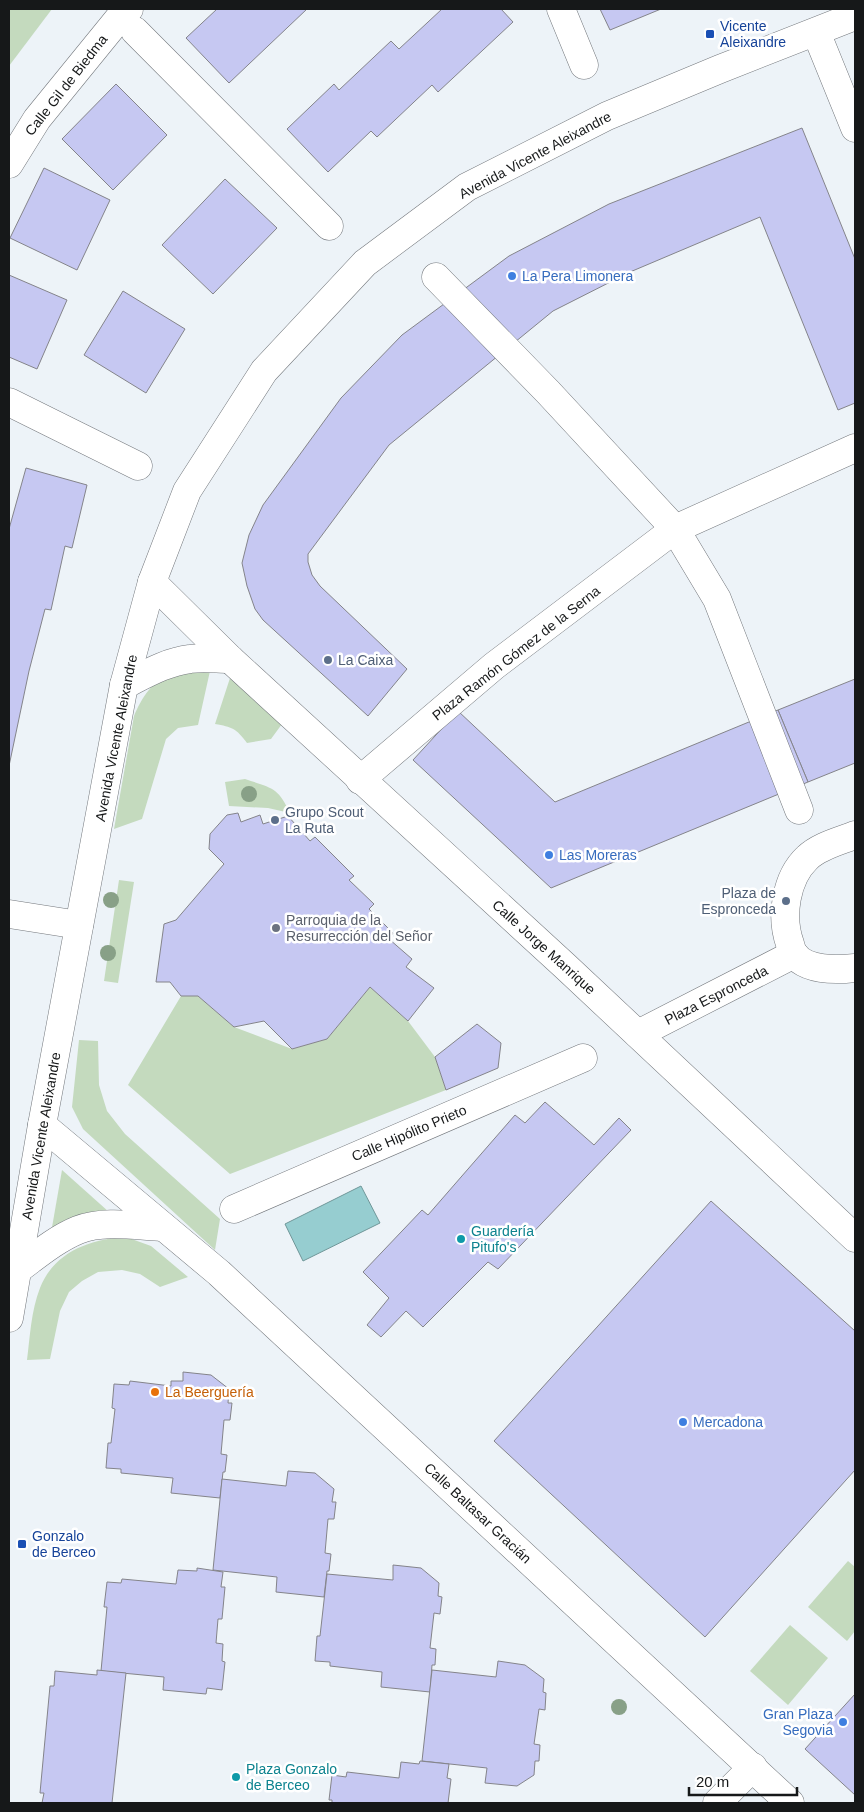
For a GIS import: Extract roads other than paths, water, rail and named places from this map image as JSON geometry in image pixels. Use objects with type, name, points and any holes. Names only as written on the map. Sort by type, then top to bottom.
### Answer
[{"type":"street","points":[[561,9],[584,65]]},
{"type":"street","name":"Avenida Vicente Aleixandre","points":[[9,1318],[42,1125],[124,685],[152,582],[187,490],[264,371],[365,263],[467,187],[607,116],[855,16]]},
{"type":"street","name":"Calle Gil de Biedma","points":[[9,164],[37,119],[120,17],[132,20]]},
{"type":"street","points":[[132,20],[329,226]]},
{"type":"street","points":[[816,32],[855,128]]},
{"type":"street","points":[[436,277],[548,392],[675,529],[717,599],[799,810]]},
{"type":"street","points":[[9,402],[138,466]]},
{"type":"street","name":"Plaza Ramón Gómez de la Serna","points":[[360,780],[494,666],[675,529],[855,448]]},
{"type":"street","name":"Calle Jorge Manrique","points":[[152,582],[230,659],[638,1034],[855,1238]]},
{"type":"street","points":[[124,685],[164,665],[192,658],[230,659]]},
{"type":"street","points":[[855,835],[815,852],[806,858],[795,873],[786,898],[788,938],[794,954],[807,964],[841,970],[855,968]]},
{"type":"street","points":[[9,914],[79,926]]},
{"type":"street","name":"Plaza Espronceda","points":[[638,1034],[794,954]]},
{"type":"street","name":"Calle Hipólito Prieto","points":[[234,1209],[583,1058]]},
{"type":"street","name":"Calle Baltasar Gracián","points":[[42,1125],[226,1280],[790,1803]]},
{"type":"street","points":[[17,1270],[64,1237],[80,1229],[122,1225],[163,1227]]},
{"type":"street","points":[[718,1803],[753,1767]]},
{"type":"water","points":[[361,1186],[380,1223],[303,1261],[285,1224]]},
{"type":"place","name":"Vicente Aleixandre","points":[[710,34]]},
{"type":"place","name":"La Pera Limonera","points":[[512,276]]},
{"type":"place","name":"La Caixa","points":[[328,660]]},
{"type":"place","name":"Grupo Scout La Ruta","points":[[275,820]]},
{"type":"place","name":"Las Moreras","points":[[549,855]]},
{"type":"place","name":"Plaza de Espronceda","points":[[786,901]]},
{"type":"place","name":"Parroquia de la Resurrección del Señor","points":[[276,928]]},
{"type":"place","name":"Guardería Pitufo's","points":[[461,1239]]},
{"type":"place","name":"La Beerguería","points":[[155,1392]]},
{"type":"place","name":"Mercadona","points":[[683,1422]]},
{"type":"place","name":"Gonzalo de Berceo","points":[[22,1544]]},
{"type":"place","name":"Gran Plaza Segovia","points":[[843,1722]]},
{"type":"place","name":"Plaza Gonzalo de Berceo","points":[[236,1777]]}]
